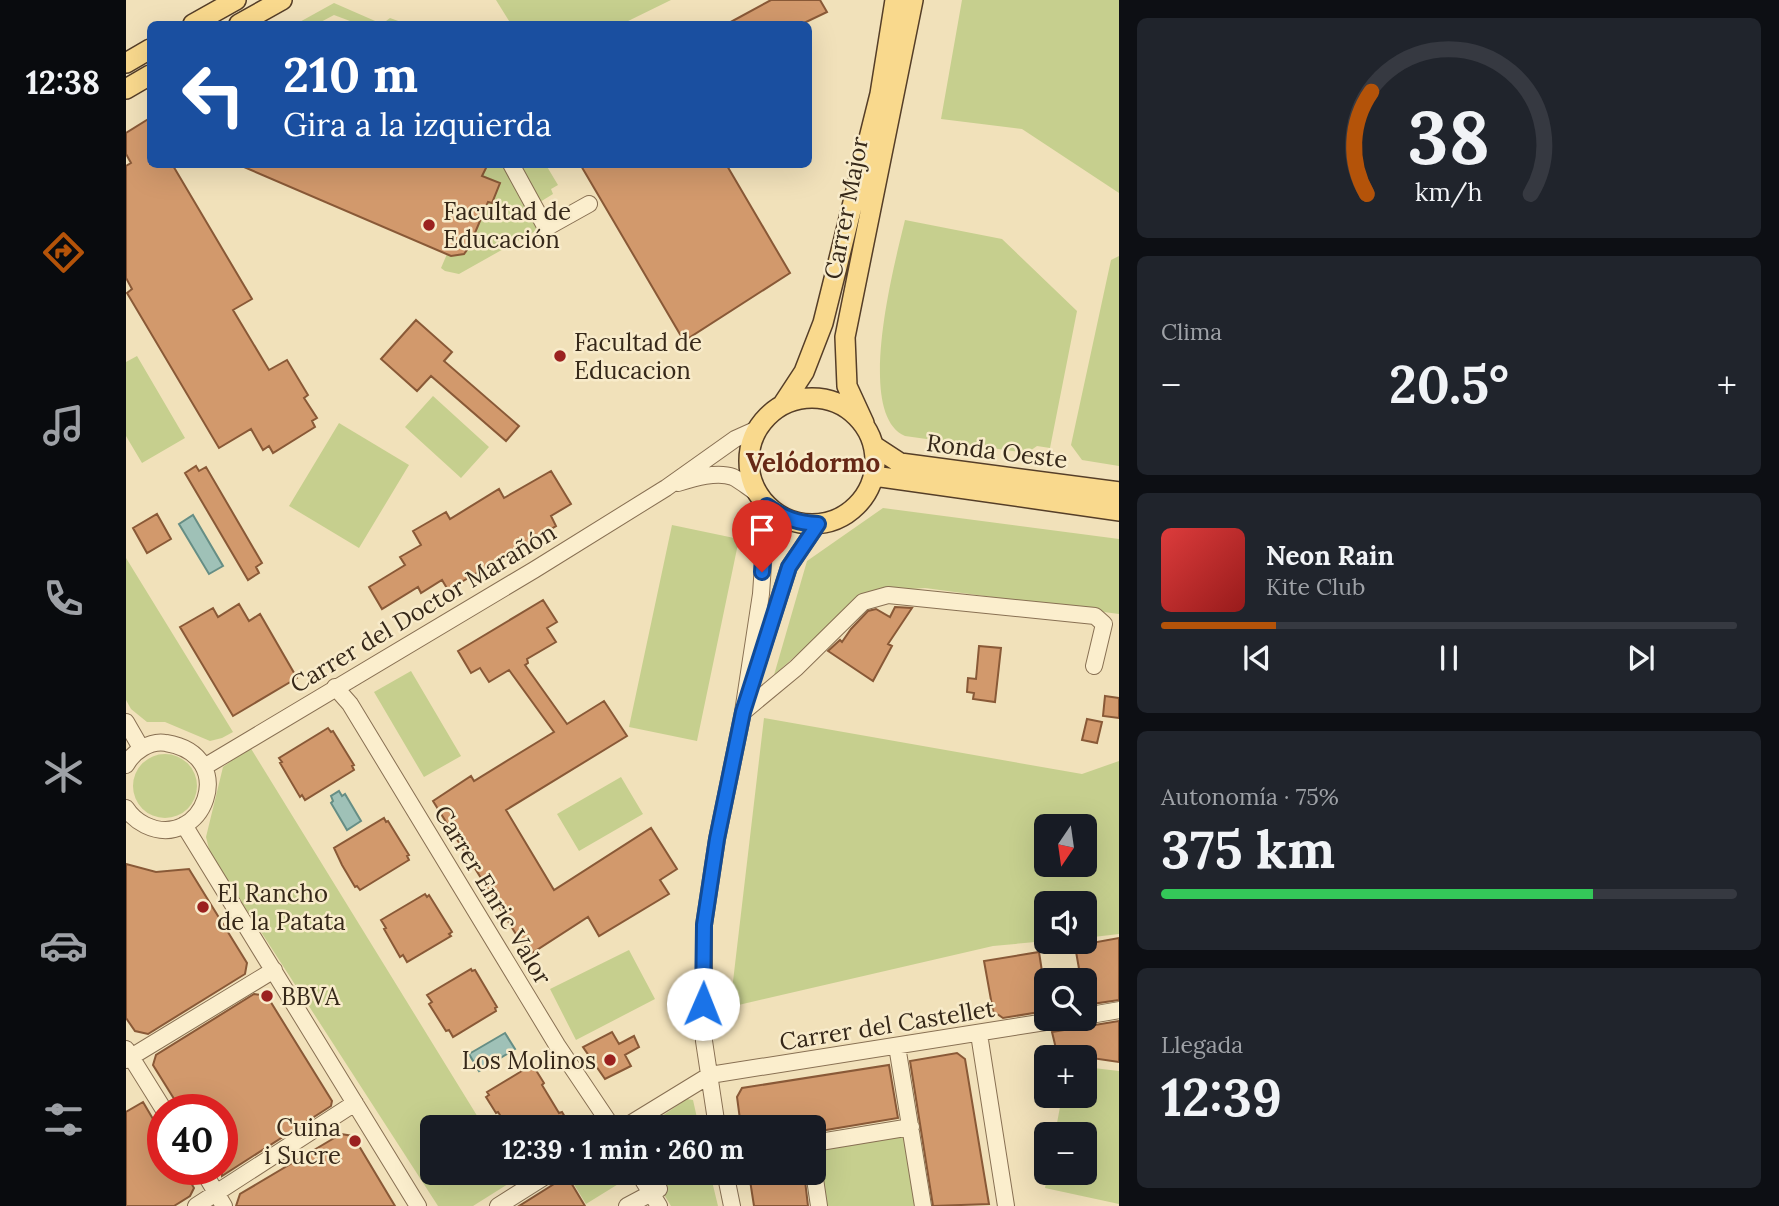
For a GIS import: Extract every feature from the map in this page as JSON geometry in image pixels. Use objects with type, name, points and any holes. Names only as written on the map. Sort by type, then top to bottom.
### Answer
[{"type":"main road","points":[[198,21],[236,0]]},
{"type":"main road","points":[[244,21],[282,0]]},
{"type":"main road","name":"Carrer Major","points":[[783,404],[804,372],[823,323],[880,94],[895,0]]},
{"type":"main road","name":"Carrer Major","points":[[864,423],[846,386],[845,337],[913,0]]},
{"type":"main road","points":[[126,63],[147,51]]},
{"type":"main road","points":[[126,89],[147,77]]},
{"type":"main road","points":[[805,397],[825,398],[846,407],[864,423],[874,446],[874,476],[860,503],[844,516],[818,524],[798,523],[780,516],[762,499],[749,471],[749,447],[761,422],[783,404],[805,397]]},
{"type":"main road","name":"Ronda Oeste","points":[[874,446],[900,463],[1119,492]]},
{"type":"main road","name":"Ronda Oeste","points":[[874,476],[1119,511]]},
{"type":"street","points":[[513,168],[545,228],[589,204]]},
{"type":"street","points":[[666,488],[735,439],[755,430]]},
{"type":"street","points":[[666,488],[696,478],[723,475],[733,477],[762,499],[761,594],[743,712],[717,839],[704,925],[704,1041],[715,1115]]},
{"type":"street","name":"Carrer del Doctor Marañón","points":[[204,766],[666,488]]},
{"type":"street","points":[[743,712],[789,567],[818,524]]},
{"type":"street","points":[[743,712],[796,668],[863,602],[888,595],[1096,616],[1104,624],[1094,666]]},
{"type":"street","name":"Carrer Enric Valor","points":[[335,687],[350,704],[557,1045],[604,1115]]},
{"type":"street","points":[[126,722],[141,748]]},
{"type":"street","points":[[126,765],[141,748],[161,742],[184,746],[195,754],[208,777],[208,793],[202,810],[184,825],[166,830],[153,829],[138,822],[127,812]]},
{"type":"street","points":[[184,825],[418,1206]]},
{"type":"street","points":[[154,1094],[128,1055],[274,970]]},
{"type":"street","points":[[1097,1014],[1119,1010]]},
{"type":"street","name":"Carrer del Castellet","points":[[710,1075],[1034,1024]]},
{"type":"street","points":[[979,1034],[1006,1206]]},
{"type":"street","points":[[897,1046],[923,1206]]},
{"type":"street","points":[[645,1115],[710,1075]]},
{"type":"street","points":[[196,1206],[220,1200],[355,1103]]},
{"type":"street","points":[[826,1141],[911,1127]]},
{"type":"street","points":[[498,1206],[531,1185]]},
{"type":"street","points":[[728,1185],[732,1206]]},
{"type":"street","points":[[816,1185],[819,1206]]},
{"type":"street","points":[[627,1206],[656,1196]]},
{"type":"green space","points":[[496,0],[671,0],[628,21],[509,21]]},
{"type":"green space","points":[[962,0],[1119,0],[1119,193],[1022,129],[941,119]]},
{"type":"green space","points":[[334,3],[375,21],[350,21],[334,15],[323,21],[301,21]]},
{"type":"green space","points":[[486,168],[504,168],[539,229],[459,274],[445,271],[441,268],[447,254],[464,254],[469,247],[488,202],[492,202],[500,183],[482,176]]},
{"type":"green space","points":[[520,168],[548,168],[558,185],[551,189],[553,194],[540,202]]},
{"type":"green space","points":[[905,220],[1002,239],[1077,311],[1050,448],[1037,446],[1027,453],[905,436],[890,422],[882,399],[882,336]]},
{"type":"green space","points":[[1119,256],[1119,466],[1082,460],[1071,445],[1111,260]]},
{"type":"green space","points":[[137,356],[185,438],[142,463],[126,436],[126,362]]},
{"type":"green space","points":[[433,396],[489,447],[461,478],[405,427]]},
{"type":"green space","points":[[339,423],[409,465],[359,548],[289,506]]},
{"type":"green space","points":[[883,508],[1119,539],[1119,614],[925,588],[868,592],[774,675],[807,561]]},
{"type":"green space","points":[[672,525],[739,539],[697,741],[629,727]]},
{"type":"green space","points":[[126,558],[233,732],[210,741],[165,722],[147,722],[131,709],[126,700]]},
{"type":"green space","points":[[411,671],[461,756],[424,777],[374,692]]},
{"type":"green space","points":[[764,718],[1082,774],[1119,761],[1119,934],[1097,937],[1097,891],[1034,891],[1034,942],[993,946],[730,1007]]},
{"type":"green space","points":[[250,747],[477,1115],[420,1115],[420,1178],[210,853],[206,837],[223,767]]},
{"type":"green space","points":[[165,754],[183,760],[191,768],[197,786],[191,804],[183,812],[165,818],[147,812],[139,804],[133,786],[139,768],[147,760]]},
{"type":"green space","points":[[621,777],[643,814],[579,851],[557,814]]},
{"type":"green space","points":[[629,950],[655,999],[576,1040],[550,989]]},
{"type":"green space","points":[[1097,1068],[1119,1071],[1119,1204],[1045,1188],[1046,1185],[1097,1185],[1097,1122],[1057,1122],[1060,1108],[1097,1108]]},
{"type":"green space","points":[[687,1099],[693,1100],[696,1115],[664,1115]]},
{"type":"green space","points":[[907,1131],[919,1206],[822,1206],[819,1185],[826,1185],[826,1145]]},
{"type":"green space","points":[[424,1185],[506,1185],[473,1206],[438,1206]]},
{"type":"green space","points":[[574,1185],[617,1185],[586,1204]]},
{"type":"green space","points":[[658,1185],[713,1185],[718,1206],[671,1206]]},
{"type":"water","points":[[193,515],[223,566],[209,574],[179,524]]},
{"type":"water","points":[[339,791],[342,796],[345,794],[361,821],[347,830],[331,803],[331,796]]},
{"type":"water","points":[[505,1033],[515,1049],[479,1071],[469,1054]]},
{"type":"building","points":[[771,0],[820,0],[827,12],[808,21],[732,21]]},
{"type":"building","points":[[147,120],[147,168],[174,168],[252,299],[233,310],[269,370],[287,360],[308,395],[304,398],[317,418],[312,421],[315,427],[273,453],[269,446],[263,450],[251,429],[219,448],[127,293],[132,289],[126,278],[126,166],[131,163],[126,154],[126,133]]},
{"type":"building","name":"Facultad de Educación","points":[[246,168],[486,168],[482,176],[500,183],[492,203],[488,202],[469,247],[464,254],[451,256]]},
{"type":"building","points":[[582,168],[728,168],[790,273],[684,341]]},
{"type":"building","points":[[416,320],[452,352],[444,361],[519,426],[506,441],[431,376],[417,391],[381,359]]},
{"type":"building","points":[[196,466],[199,471],[206,467],[262,563],[256,567],[259,573],[248,580],[185,473]]},
{"type":"building","points":[[551,471],[571,504],[551,516],[556,526],[448,590],[442,580],[421,593],[418,587],[382,609],[369,587],[405,565],[400,557],[421,545],[413,531],[446,512],[450,519],[499,489],[504,498]]},
{"type":"building","points":[[157,514],[171,539],[147,553],[133,528]]},
{"type":"building","points":[[543,600],[557,622],[547,628],[556,642],[527,659],[528,663],[525,665],[567,724],[604,701],[627,736],[506,810],[554,890],[651,828],[677,869],[660,880],[669,894],[599,936],[588,917],[529,955],[433,801],[471,776],[474,781],[554,732],[509,670],[489,682],[480,668],[471,673],[458,651]]},
{"type":"building","points":[[239,604],[249,621],[260,614],[297,678],[233,716],[180,627],[213,608],[218,617]]},
{"type":"building","points":[[895,607],[912,608],[888,644],[892,646],[873,681],[828,651],[840,640],[842,642],[868,611],[876,609],[890,617]]},
{"type":"building","points":[[979,646],[1001,648],[995,702],[973,699],[974,693],[967,692],[968,678],[976,679]]},
{"type":"building","points":[[1105,696],[1119,698],[1119,718],[1103,716]]},
{"type":"building","points":[[1087,719],[1102,722],[1097,743],[1082,740]]},
{"type":"building","points":[[328,728],[333,731],[354,765],[354,770],[305,800],[302,795],[300,797],[279,758]]},
{"type":"building","points":[[384,818],[409,855],[409,860],[360,890],[355,887],[334,848]]},
{"type":"building","points":[[126,864],[156,872],[189,869],[247,963],[245,974],[148,1034],[135,1031],[126,1018]]},
{"type":"building","points":[[425,894],[427,897],[429,895],[452,932],[449,934],[451,936],[407,962],[403,955],[400,957],[381,920]]},
{"type":"building","points":[[1119,938],[1119,1000],[1097,1003],[1097,968],[1079,968],[1076,954],[1097,954],[1097,942]]},
{"type":"building","points":[[1039,954],[1041,968],[1034,968],[1034,1013],[1003,1018],[993,1011],[984,961]]},
{"type":"building","points":[[471,969],[475,970],[497,1007],[496,1011],[453,1037],[449,1030],[446,1031],[429,1004],[432,1002],[427,995]]},
{"type":"building","points":[[254,994],[267,996],[332,1101],[331,1106],[238,1166],[238,1094],[171,1094],[153,1065],[156,1055]]},
{"type":"building","points":[[1119,1021],[1119,1062],[1097,1059],[1097,1045],[1055,1045],[1052,1032],[1097,1031],[1097,1025]]},
{"type":"building","name":"Los Molinos","points":[[612,1032],[619,1044],[634,1036],[639,1047],[625,1055],[631,1066],[605,1079],[583,1047]]},
{"type":"building","points":[[957,1053],[965,1059],[989,1204],[933,1206],[910,1061]]},
{"type":"building","points":[[889,1065],[898,1118],[826,1130],[826,1115],[739,1115],[737,1097],[742,1088]]},
{"type":"building","points":[[530,1066],[532,1069],[534,1067],[559,1113],[564,1115],[500,1115],[486,1097],[489,1095],[487,1092]]},
{"type":"building","points":[[143,1102],[147,1109],[147,1185],[192,1185],[194,1188],[190,1196],[174,1206],[126,1206],[126,1112]]},
{"type":"building","points":[[341,1134],[353,1136],[395,1206],[236,1206],[240,1194]]},
{"type":"building","points":[[552,1185],[572,1185],[585,1206],[519,1206]]},
{"type":"building","points":[[751,1185],[806,1185],[808,1206],[754,1206]]},
{"type":"place","name":"Facultad de Educación","points":[[429,225]]},
{"type":"place","name":"Facultad de Educacion","points":[[560,356]]},
{"type":"place","name":"El Rancho de la Patata","points":[[203,907]]},
{"type":"place","name":"BBVA","points":[[267,996]]},
{"type":"place","name":"Los Molinos","points":[[610,1060]]},
{"type":"place","name":"Cuina i Sucre","points":[[355,1141]]},
{"type":"district","name":"Velódormo","points":[[813,462]]},
{"type":"route","points":[[703,1004],[704,925],[717,839],[743,712],[789,567],[818,524],[798,523],[780,516],[767,506],[762,572]]}]
